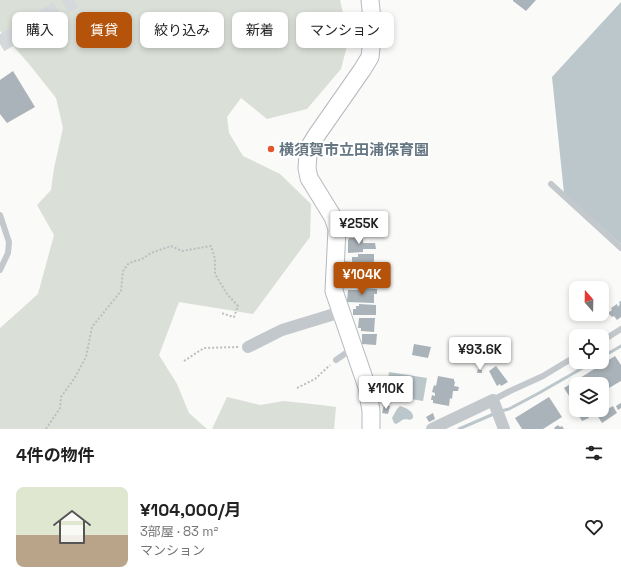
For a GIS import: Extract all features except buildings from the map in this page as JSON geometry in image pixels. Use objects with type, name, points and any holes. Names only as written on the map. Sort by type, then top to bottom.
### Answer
[{"type":"street","points":[[370,0],[373,29],[370,57],[310,146],[307,168],[309,178],[333,217],[336,229],[334,291],[367,387],[371,412],[371,429]]},
{"type":"street","points":[[248,347],[282,330],[341,312]]},
{"type":"street","points":[[432,429],[493,400],[504,429]]},
{"type":"lane","points":[[551,184],[621,248]]},
{"type":"lane","points":[[0,215],[9,242],[8,253],[0,270]]},
{"type":"lane","points":[[609,337],[621,329]]},
{"type":"lane","points":[[336,360],[354,348]]},
{"type":"lane","points":[[493,400],[543,376],[569,360]]},
{"type":"path","points":[[46,429],[60,408],[61,397],[74,379],[86,357],[92,327],[121,291],[123,271],[129,263],[171,246],[182,251],[211,246],[215,259],[216,274],[228,294],[238,306],[234,317],[221,313]]},
{"type":"path","points":[[184,361],[204,348],[248,347]]},
{"type":"path","points":[[297,388],[315,379],[336,360]]},
{"type":"shaded area","points":[[0,0],[340,0],[343,12],[296,12],[296,48],[346,48],[341,69],[307,109],[267,119],[241,98],[227,117],[229,133],[243,156],[280,174],[311,204],[310,237],[253,314],[179,302],[159,355],[177,384],[189,413],[207,429],[0,429],[0,328],[38,294],[54,235],[37,205],[51,190],[54,168],[63,128],[56,98],[15,48],[68,48],[68,12],[12,12],[12,45],[0,31]]},
{"type":"shaded area","points":[[621,2],[621,244],[564,193],[552,77]]},
{"type":"shaded area","points":[[389,372],[427,378],[423,401],[386,395]]},
{"type":"shaded area","points":[[227,397],[260,405],[284,401],[336,407],[334,429],[212,429]]},
{"type":"shaded area","points":[[400,406],[411,412],[413,418],[410,420],[403,420],[396,424],[392,418]]},
{"type":"waterway","points":[[609,353],[621,346]]},
{"type":"waterway","points":[[501,411],[509,409],[581,369]]},
{"type":"waterway","points":[[459,429],[496,413]]},
{"type":"tunnel","points":[[0,44],[74,0]]},
{"type":"place","name":"横須賀市立田浦保育園","points":[[271,149]]}]
